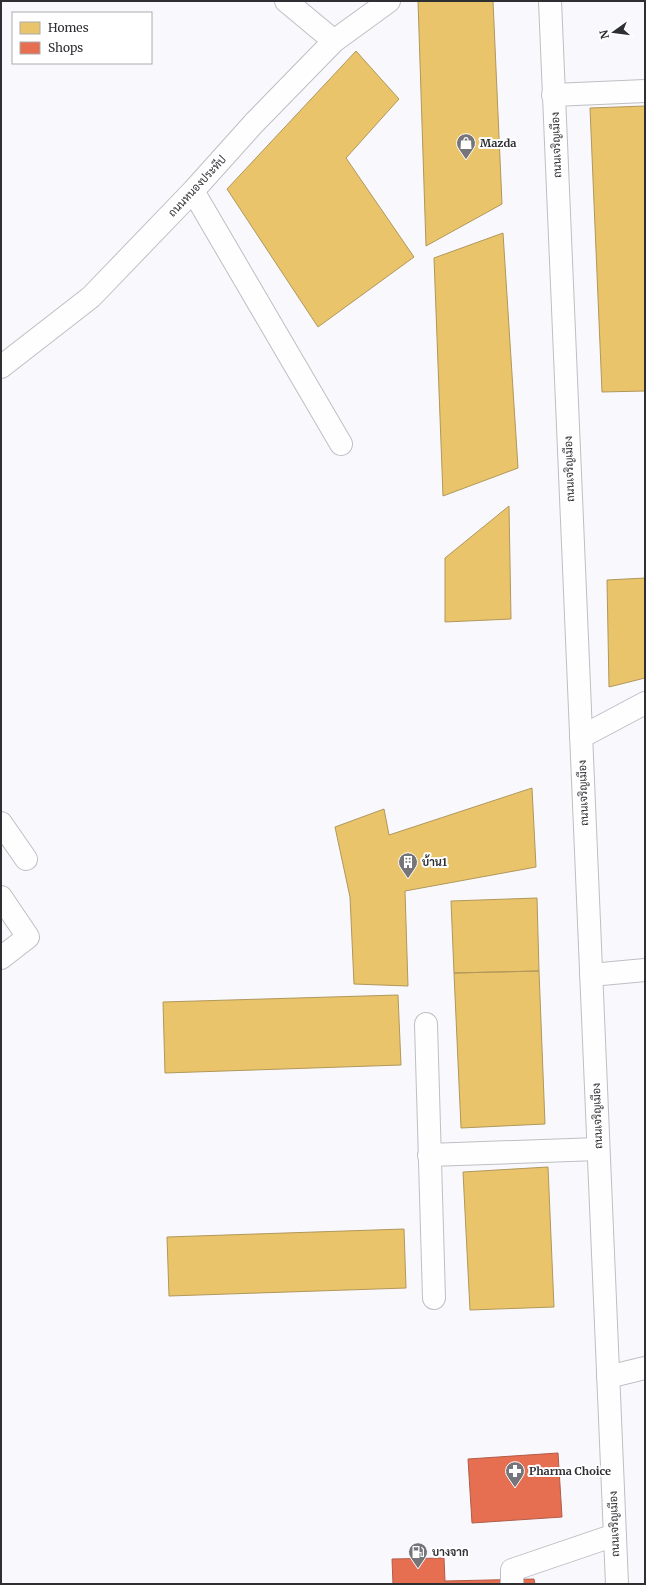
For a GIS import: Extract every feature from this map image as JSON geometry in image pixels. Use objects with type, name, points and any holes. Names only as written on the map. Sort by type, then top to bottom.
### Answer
[{"type":"main road","points":[[286,1],[334,41]]},
{"type":"main road","name":"ถนนหนองประทีป","points":[[1,367],[91,297],[194,191],[254,123],[334,41],[389,1]]},
{"type":"main road","name":"ถนนเจริญเมือง","points":[[550,1],[617,1584]]},
{"type":"main road","points":[[553,95],[645,91]]},
{"type":"main road","points":[[194,191],[341,444]]},
{"type":"main road","points":[[581,738],[645,703]]},
{"type":"main road","points":[[1,823],[26,860]]},
{"type":"main road","points":[[1,896],[28,937],[1,958]]},
{"type":"main road","points":[[591,975],[645,970]]},
{"type":"main road","points":[[426,1024],[434,1298]]},
{"type":"main road","points":[[429,1156],[598,1149]]},
{"type":"main road","points":[[608,1376],[645,1368]]},
{"type":"main road","points":[[512,1584],[512,1570],[615,1535]]},
{"type":"building: Homes","points":[[418,1],[493,1],[502,204],[426,246]]},
{"type":"building: Homes","points":[[356,51],[399,99],[346,158],[414,257],[318,327],[227,189]]},
{"type":"building: Homes","points":[[645,106],[645,391],[602,392],[590,108]]},
{"type":"building: Homes","points":[[503,233],[518,468],[443,496],[434,258]]},
{"type":"building: Homes","points":[[509,506],[511,619],[445,622],[445,558]]},
{"type":"building: Homes","points":[[645,578],[645,678],[609,687],[607,580]]},
{"type":"building: Homes","name":"บ้าน1","points":[[532,788],[536,867],[405,891],[408,986],[354,984],[350,897],[335,827],[384,809],[389,835]]},
{"type":"building: Homes","points":[[537,898],[539,971],[454,973],[451,901]]},
{"type":"building: Homes","points":[[539,971],[545,1124],[461,1128],[454,973]]},
{"type":"building: Homes","points":[[398,995],[401,1065],[165,1073],[163,1002]]},
{"type":"building: Homes","points":[[548,1167],[554,1307],[470,1310],[463,1172]]},
{"type":"building: Homes","points":[[404,1229],[406,1288],[169,1296],[167,1237]]},
{"type":"building: Shops","name":"Pharma Choice","points":[[558,1453],[562,1517],[472,1523],[468,1459]]},
{"type":"building: Shops","name":"บางจาก","points":[[444,1558],[445,1581],[534,1579],[535,1584],[393,1584],[392,1559]]},
{"type":"place","name":"Mazda","points":[[466,160]]},
{"type":"place","name":"บ้าน1","points":[[408,879]]},
{"type":"place","name":"Pharma Choice","points":[[515,1488]]},
{"type":"place","name":"บางจาก","points":[[418,1569]]}]
